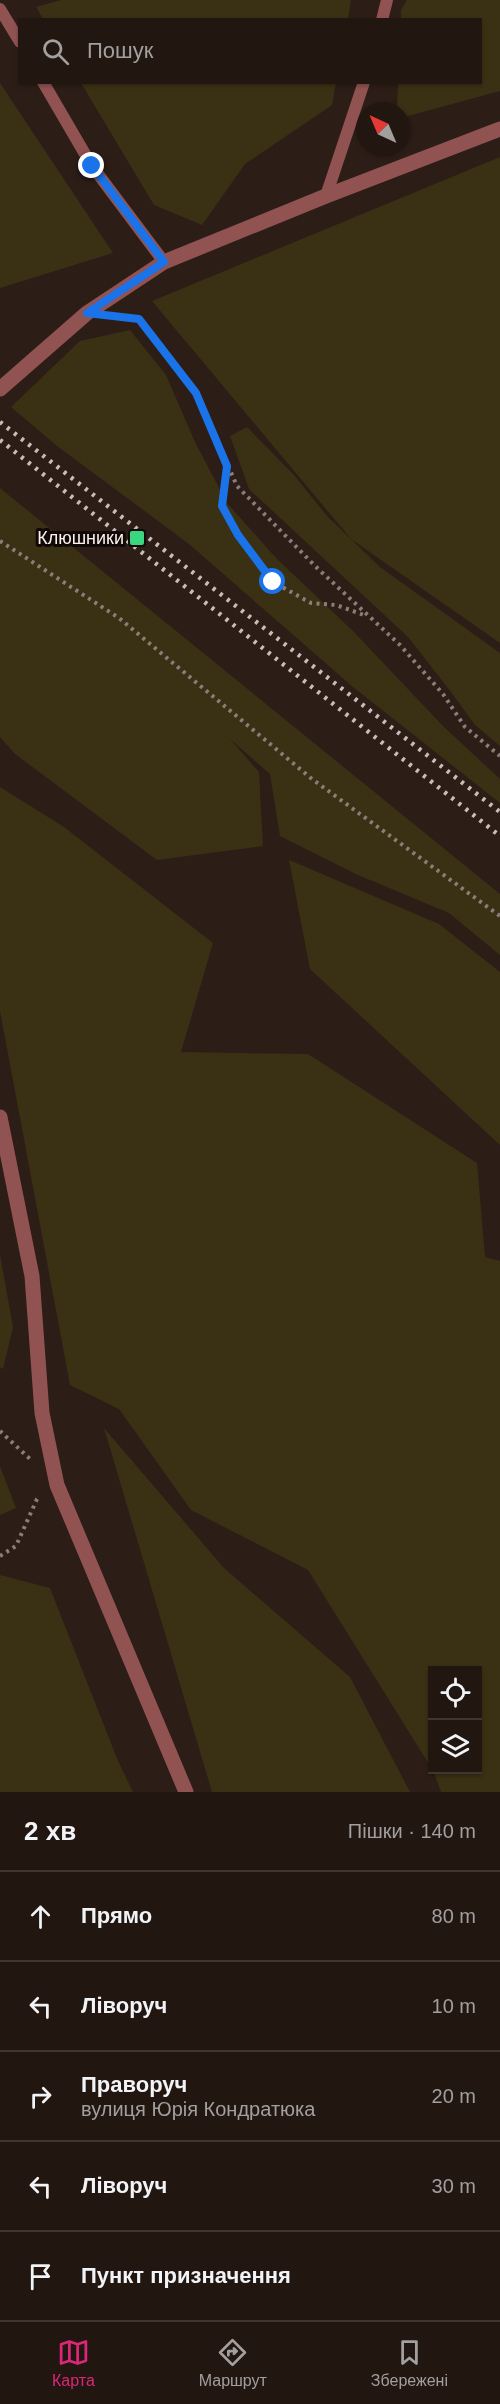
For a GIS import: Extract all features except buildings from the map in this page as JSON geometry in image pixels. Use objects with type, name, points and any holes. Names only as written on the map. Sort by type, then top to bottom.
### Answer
[{"type":"street","points":[[0,389],[87,313],[164,262],[500,129]]},
{"type":"street","points":[[0,1116],[32,1276],[42,1413],[57,1485],[186,1792]]},
{"type":"lane","points":[[7,0],[0,8],[18,39]]},
{"type":"lane","points":[[382,18],[387,0]]},
{"type":"lane","points":[[44,84],[92,166],[164,262]]},
{"type":"lane","points":[[326,196],[363,84]]},
{"type":"path","points":[[87,313],[139,319],[196,393],[237,486],[400,645],[443,694],[465,727],[500,756]]},
{"type":"path","points":[[227,466],[222,506],[238,535],[273,582],[311,603],[336,605],[370,617]]},
{"type":"path","points":[[0,541],[119,618],[312,779],[500,916]]},
{"type":"path","points":[[0,1556],[16,1546],[37,1498],[57,1485]]},
{"type":"shaded area","points":[[61,0],[351,0],[348,18],[42,18],[36,7]]},
{"type":"shaded area","points":[[407,0],[500,0],[500,91],[410,116],[410,102],[397,102],[398,84],[482,84],[482,18],[401,18],[401,10]]},
{"type":"shaded area","points":[[0,83],[113,253],[0,288]]},
{"type":"shaded area","points":[[82,84],[336,84],[332,105],[245,164],[202,225],[154,205]]},
{"type":"shaded area","points":[[500,157],[500,643],[351,539],[152,301]]},
{"type":"shaded area","points":[[130,330],[166,375],[195,442],[227,503],[276,558],[354,632],[443,726],[500,779],[500,803],[353,687],[189,544],[57,446],[11,407],[80,341]]},
{"type":"shaded area","points":[[247,427],[294,475],[327,516],[380,567],[500,653],[500,746],[475,725],[408,637],[249,489],[230,436]]},
{"type":"shaded area","points":[[0,488],[500,894],[500,955],[449,913],[358,875],[280,836],[270,774],[230,739],[259,772],[263,846],[157,860],[15,754],[0,737]]},
{"type":"shaded area","points":[[0,787],[64,827],[213,943],[181,1052],[308,1054],[477,1163],[485,1257],[500,1261],[500,1792],[441,1792],[434,1774],[482,1774],[482,1666],[428,1666],[428,1763],[308,1570],[191,1510],[119,1409],[70,1385],[0,1011]]},
{"type":"shaded area","points":[[289,860],[439,924],[500,972],[500,1145],[310,969]]},
{"type":"shaded area","points":[[0,1255],[13,1327],[3,1369],[0,1367]]},
{"type":"shaded area","points":[[104,1428],[224,1568],[350,1677],[410,1792],[212,1792]]},
{"type":"shaded area","points":[[0,1466],[16,1508],[0,1515]]},
{"type":"shaded area","points":[[0,1575],[50,1588],[118,1761],[133,1792],[0,1792]]},
{"type":"railway","points":[[0,422],[500,812]]},
{"type":"railway","points":[[0,440],[500,836]]},
{"type":"place","name":"Клюшники","points":[[137,538]]},
{"type":"route","points":[[92,166],[164,262],[87,313],[139,319],[196,393],[227,466],[222,506],[238,535],[273,582]]}]
